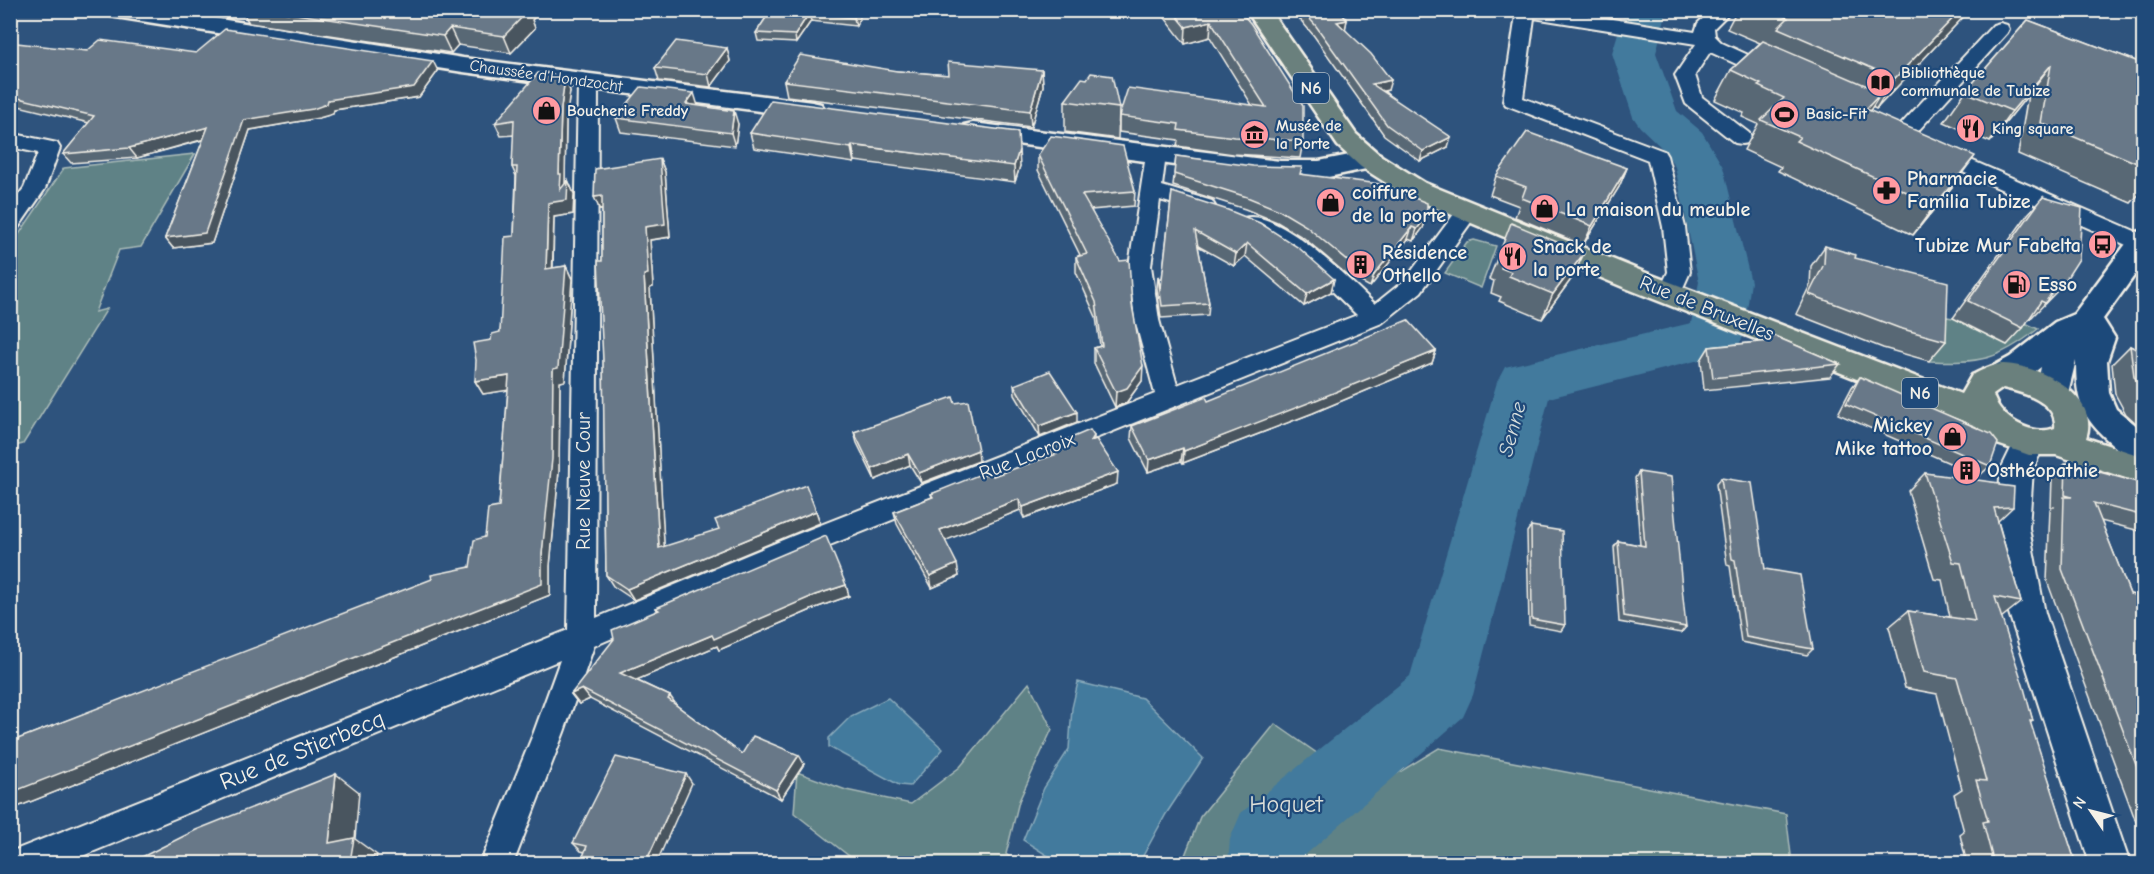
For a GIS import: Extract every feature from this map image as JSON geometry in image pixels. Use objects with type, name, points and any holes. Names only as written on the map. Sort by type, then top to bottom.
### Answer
[{"type":"main road","name":"Chaussée d'Hondzocht","points":[[116,10],[300,41],[588,82],[836,113]]},
{"type":"main road","name":"Rue de Bruxelles","points":[[1257,10],[1273,29],[1349,142],[1390,175],[1415,189],[1924,395],[1990,402],[2045,445],[2144,468]]},
{"type":"main road","points":[[945,127],[1280,170],[1319,170],[1371,160]]},
{"type":"main road","points":[[2052,393],[2057,366],[2085,319],[2140,251]]},
{"type":"main road","points":[[1990,402],[2018,369],[2056,335],[2085,319]]},
{"type":"main road","points":[[2085,319],[2100,338],[2091,361],[2093,393],[2103,417],[2144,452]]},
{"type":"main road","name":"Rue de Bruxelles","points":[[1990,402],[2018,378],[2052,393],[2071,414],[2045,445]]},
{"type":"street","points":[[1723,10],[1705,27],[1704,33],[1708,40],[1723,51],[1794,82]]},
{"type":"street","points":[[1677,296],[1679,272],[1674,227],[1657,156],[1513,101],[1523,11],[1708,40]]},
{"type":"street","points":[[1901,137],[2000,29]]},
{"type":"street","points":[[1708,40],[1685,75],[1693,100],[1742,138]]},
{"type":"street","name":"Rue Neuve Cour","points":[[496,864],[549,732],[582,637],[588,82]]},
{"type":"street","points":[[1882,123],[1901,137],[2140,251]]},
{"type":"street","points":[[10,223],[34,189],[50,148],[13,145]]},
{"type":"street","points":[[1156,155],[1140,266],[1147,320],[1169,400]]},
{"type":"street","points":[[1150,189],[1230,215],[1284,238],[1308,256],[1374,317]]},
{"type":"street","name":"Rue Lacroix","points":[[582,637],[800,545],[1374,317],[1413,286],[1468,212]]},
{"type":"street","points":[[2045,445],[2012,528],[2027,614],[2110,864]]},
{"type":"street","name":"Rue de Stierbecq","points":[[22,864],[582,637]]},
{"type":"green space","points":[[195,154],[141,247],[119,250],[95,312],[107,309],[23,444],[11,447],[11,246],[64,168]]},
{"type":"green space","points":[[1474,240],[1496,246],[1481,288],[1445,273],[1467,242]]},
{"type":"green space","points":[[1935,315],[1953,318],[2007,345],[2023,322],[2038,329],[2011,348],[1987,358],[1929,361]]},
{"type":"green space","points":[[1029,683],[1052,729],[1019,801],[1006,854],[1016,863],[858,863],[794,813],[797,772],[846,790],[911,804],[960,767]]},
{"type":"green space","name":"Hoquet","points":[[1275,724],[1370,790],[1439,748],[1786,814],[1792,863],[1182,863],[1200,817]]},
{"type":"water","points":[[1078,682],[1142,698],[1203,758],[1166,814],[1139,863],[1059,863],[1023,840],[1044,788],[1069,749],[1072,708]]},
{"type":"water","points":[[888,698],[943,749],[910,786],[899,785],[829,747],[829,738],[851,716]]},
{"type":"building","points":[[269,10],[528,11],[504,36],[450,28],[443,36]]},
{"type":"building","points":[[771,10],[858,10],[854,18],[809,13],[795,35],[756,33]]},
{"type":"building","points":[[1172,10],[1239,10],[1251,24],[1303,106],[1303,141],[1235,137],[1178,130],[1179,124],[1119,116],[1128,88],[1266,107],[1211,21],[1186,27]]},
{"type":"building","points":[[1302,10],[1339,10],[1347,20],[1337,22],[1371,54],[1391,80],[1372,84],[1451,137],[1423,151],[1387,125]]},
{"type":"building","points":[[1769,10],[1961,10],[1895,78],[1778,28],[1788,18]]},
{"type":"building","points":[[2028,20],[2144,64],[2144,166],[2041,123],[2051,65],[2012,111],[1965,92]]},
{"type":"building","points":[[225,29],[433,61],[414,87],[328,100],[327,104],[313,109],[244,120],[205,233],[165,238],[208,127],[129,148],[63,154],[94,116],[10,96],[10,45],[17,43],[87,51],[100,40],[196,53]]},
{"type":"building","points":[[676,41],[727,48],[708,74],[655,68]]},
{"type":"building","points":[[1763,41],[1882,92],[1866,109],[1975,156],[1935,205],[1796,141],[1800,137],[1761,120],[1784,98],[1731,70]]},
{"type":"building","points":[[800,55],[897,71],[949,75],[948,62],[1042,70],[1030,111],[784,81]]},
{"type":"building","points":[[538,73],[565,77],[561,108],[560,190],[568,180],[567,200],[548,203],[546,269],[566,266],[558,368],[553,369],[552,459],[542,554],[542,584],[10,793],[10,742],[432,579],[431,575],[470,567],[474,540],[485,537],[488,509],[499,507],[509,376],[475,381],[476,360],[473,343],[491,340],[492,334],[500,332],[505,237],[514,236],[517,167],[512,167],[514,120],[495,123]]},
{"type":"building","points":[[1091,73],[1112,76],[1119,108],[1065,101],[1082,78],[1087,79]]},
{"type":"building","points":[[641,87],[694,93],[686,104],[734,111],[731,133],[616,118]]},
{"type":"building","points":[[771,100],[1018,132],[1019,150],[1014,166],[852,145],[851,148],[750,133]]},
{"type":"building","points":[[1527,132],[1627,168],[1592,226],[1522,198],[1526,187],[1496,176]]},
{"type":"building","points":[[1051,136],[1123,146],[1135,191],[1082,195],[1120,261],[1129,260],[1132,305],[1143,366],[1127,388],[1116,392],[1094,348],[1102,346],[1096,302],[1076,257],[1087,254],[1038,155]]},
{"type":"building","points":[[1176,156],[1253,166],[1302,167],[1300,174],[1380,184],[1427,203],[1427,216],[1417,229],[1412,227],[1374,275],[1359,267],[1356,268],[1306,226],[1279,210],[1247,197],[1174,174]]},
{"type":"building","points":[[660,159],[665,224],[645,227],[648,274],[644,275],[659,548],[719,529],[715,520],[806,485],[816,511],[627,589],[606,575],[603,360],[598,261],[602,261],[602,196],[594,197],[595,169]]},
{"type":"building","points":[[1172,192],[1260,223],[1299,248],[1334,279],[1307,294],[1247,243],[1236,254],[1195,231],[1209,303],[1162,306],[1158,276],[1161,288]]},
{"type":"building","points":[[2043,197],[2082,208],[2079,259],[2061,287],[2057,285],[2045,303],[2041,301],[2023,328],[1968,301]]},
{"type":"building","points":[[1511,223],[1584,253],[1553,294],[1509,276],[1511,272],[1501,268],[1504,255],[1499,254]]},
{"type":"building","points":[[1825,246],[1856,255],[1855,258],[1948,282],[1946,341],[1899,328],[1809,294],[1824,264]]},
{"type":"building","points":[[1408,320],[1436,351],[1184,451],[1183,448],[1149,460],[1132,426],[1206,397],[1208,401]]},
{"type":"building","points":[[1772,335],[1840,364],[1713,378],[1709,347],[1770,341]]},
{"type":"building","points":[[2130,346],[2144,353],[2144,393],[2134,376]]},
{"type":"building","points":[[1050,371],[1077,412],[1039,426],[1014,385]]},
{"type":"building","points":[[1860,377],[1991,434],[1998,443],[1990,466],[1846,404]]},
{"type":"building","points":[[953,397],[955,403],[968,401],[978,450],[919,473],[908,454],[872,469],[854,432]]},
{"type":"building","points":[[1090,430],[1094,436],[1091,441],[1096,439],[1118,472],[1023,507],[1019,499],[940,530],[957,564],[930,576],[894,512],[933,497],[931,494],[983,473],[983,476],[991,473],[993,476],[1057,454],[1052,446]]},
{"type":"building","points":[[2066,463],[2144,484],[2144,516],[2094,503],[2130,594],[2144,597],[2144,629],[2140,628],[2144,639],[2144,786],[2062,569],[2064,497],[2072,497],[2065,495]]},
{"type":"building","points":[[1639,472],[1671,477],[1686,627],[1624,616],[1618,541],[1645,546]]},
{"type":"building","points":[[1925,473],[2014,487],[2013,507],[1994,508],[2021,602],[1995,597],[2024,688],[2033,721],[2030,721],[2076,864],[1994,864],[1983,822],[1988,821],[1976,780],[1986,781],[1957,678],[1924,672],[1908,611],[1975,621],[1961,563],[1953,562]]},
{"type":"building","points":[[1721,478],[1752,483],[1765,569],[1800,575],[1813,649],[1746,637]]},
{"type":"building","points":[[1531,526],[1562,531],[1565,625],[1532,619]]},
{"type":"building","points":[[826,536],[846,585],[815,595],[714,639],[712,635],[620,673],[670,696],[668,699],[742,754],[753,736],[799,755],[776,790],[582,689],[571,694],[614,639],[612,630],[659,610],[656,608]]},
{"type":"building","points":[[616,757],[686,774],[645,864],[580,864],[587,846],[573,843]]},
{"type":"building","points":[[336,774],[329,843],[354,838],[350,862],[374,857],[373,864],[128,864],[196,830]]},
{"type":"waterway","name":"Senne","points":[[1266,864],[1267,839],[1439,695],[1525,382],[1716,337],[1725,282],[1699,167],[1685,143],[1656,117],[1634,53],[1646,10]]},
{"type":"place","name":"Bibliothèque communale de Tubize","points":[[1880,82]]},
{"type":"place","name":"Boucherie Freddy","points":[[546,111]]},
{"type":"place","name":"Basic-Fit","points":[[1785,114]]},
{"type":"place","name":"King square","points":[[1971,129]]},
{"type":"place","name":"Musée de la Porte","points":[[1255,135]]},
{"type":"place","name":"Pharmacie Familia Tubize","points":[[1886,190]]},
{"type":"place","name":"coiffure de la porte","points":[[1331,203]]},
{"type":"place","name":"La maison du meuble","points":[[1545,209]]},
{"type":"place","name":"Tubize Mur Fabelta","points":[[2102,245]]},
{"type":"place","name":"Snack de la porte","points":[[1512,257]]},
{"type":"place","name":"Résidence Othello","points":[[1361,264]]},
{"type":"place","name":"Esso","points":[[2017,284]]},
{"type":"place","name":"Mickey Mike tattoo","points":[[1953,437]]},
{"type":"place","name":"Osthéopathie","points":[[1966,470]]}]
